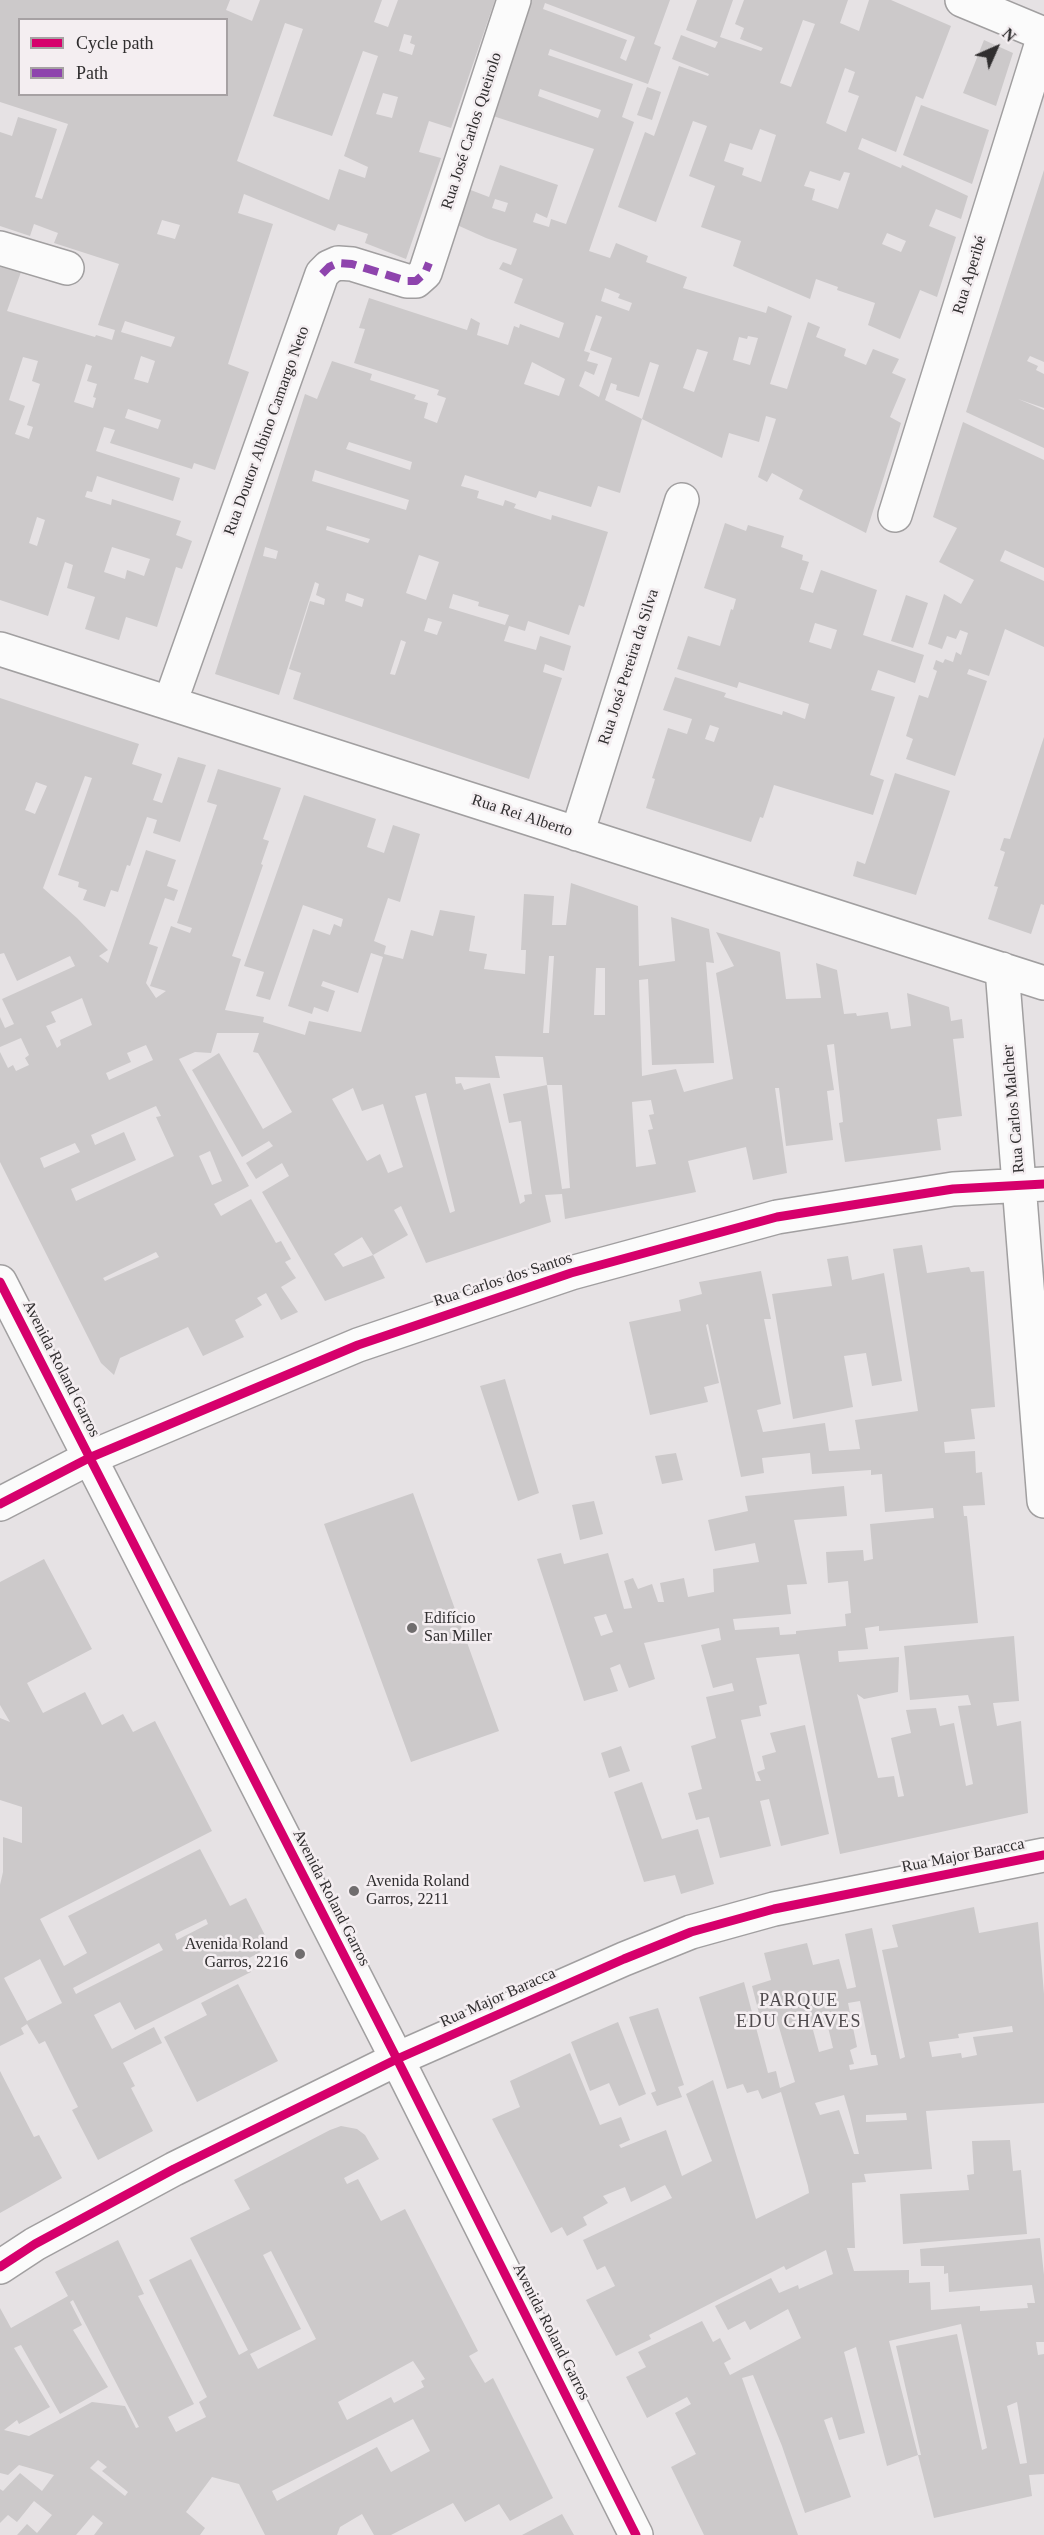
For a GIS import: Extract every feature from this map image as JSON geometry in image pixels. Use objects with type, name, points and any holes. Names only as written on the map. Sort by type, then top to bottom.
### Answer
[{"type":"street","name":"Rua José Carlos Queirolo","points":[[429,263],[514,0]]},
{"type":"street","points":[[962,0],[1044,35]]},
{"type":"street","name":"Rua Aperibé","points":[[895,515],[1044,35]]},
{"type":"street","points":[[0,248],[67,268]]},
{"type":"street","name":"Rua Doutor Albino Camargo Neto","points":[[170,703],[322,274],[338,263],[352,264],[407,281],[416,281],[425,273],[429,263]]},
{"type":"street","name":"Rua José Pereira da Silva","points":[[577,834],[682,500]]},
{"type":"street","name":"Rua Rei Alberto","points":[[0,649],[1044,983]]},
{"type":"street","name":"Rua Carlos Malcher","points":[[1002,969],[1032,1183],[1044,1501]]},
{"type":"street","name":"Rua Carlos dos Santos","points":[[0,1504],[89,1458],[358,1345],[571,1273],[777,1217],[952,1189],[1032,1183]]},
{"type":"street","name":"Avenida Roland Garros","points":[[0,1282],[397,2059],[635,2533]]},
{"type":"street","name":"Rua Major Baracca","points":[[0,2267],[36,2244],[174,2169],[397,2059],[691,1932],[774,1909],[1044,1855]]},
{"type":"building","points":[[0,0],[230,0],[226,10],[252,21],[260,0],[382,0],[374,22],[388,27],[398,0],[495,0],[451,128],[429,121],[419,152],[441,158],[406,259],[365,243],[368,234],[338,224],[335,231],[244,194],[238,213],[273,224],[228,364],[249,372],[215,470],[194,463],[192,469],[110,443],[115,430],[104,427],[96,451],[180,478],[173,501],[97,476],[92,492],[87,491],[85,497],[111,505],[112,499],[181,521],[176,535],[192,541],[182,569],[176,567],[157,627],[126,617],[119,640],[85,629],[95,597],[67,588],[73,565],[65,562],[48,616],[0,600],[0,266],[21,272],[7,311],[112,340],[115,330],[98,325],[119,264],[54,243],[58,233],[34,224],[30,236],[0,226],[0,132],[12,136],[18,117],[57,129],[35,197],[42,199],[68,124],[0,102]],"holes":[[[285,23],[303,29],[273,116],[332,136],[363,51],[378,56],[344,156],[368,167],[365,178],[339,169],[329,200],[237,161]],[[404,34],[412,36],[410,43],[415,45],[412,55],[399,51]],[[383,93],[398,97],[392,118],[376,114]],[[162,220],[180,225],[175,239],[157,234]],[[125,321],[175,337],[171,347],[121,332]],[[141,356],[155,361],[148,383],[134,379]],[[23,357],[38,361],[32,381],[40,384],[27,425],[33,427],[29,439],[15,434],[25,406],[9,400]],[[86,364],[92,366],[87,381],[97,384],[93,397],[96,398],[93,408],[74,402]],[[128,409],[161,420],[158,429],[125,418]],[[37,517],[45,520],[37,546],[29,543]],[[112,547],[150,559],[144,576],[127,570],[125,579],[104,572]]]},
{"type":"building","points":[[532,0],[670,0],[654,44],[661,47],[648,84],[550,49],[548,55],[633,84],[622,117],[634,122],[589,251],[610,258],[616,243],[648,256],[646,262],[687,277],[683,288],[766,313],[768,306],[792,316],[770,384],[787,389],[808,322],[820,327],[816,337],[846,349],[844,356],[866,365],[873,349],[899,359],[892,373],[906,379],[890,417],[901,423],[866,533],[799,499],[803,490],[772,473],[767,482],[758,477],[776,419],[766,416],[759,442],[729,433],[722,458],[642,419],[620,493],[598,486],[591,507],[539,491],[536,498],[465,475],[461,486],[479,491],[477,498],[503,506],[505,500],[516,504],[514,508],[551,520],[552,515],[608,532],[584,607],[579,605],[569,635],[528,621],[525,631],[509,626],[504,641],[536,650],[540,636],[571,646],[564,671],[545,664],[543,672],[562,678],[529,779],[293,699],[301,673],[289,669],[310,601],[324,605],[325,599],[316,595],[319,584],[315,582],[279,695],[215,674],[305,394],[317,399],[332,361],[372,374],[370,380],[416,395],[414,399],[428,403],[424,418],[437,423],[446,398],[437,395],[439,390],[354,363],[365,329],[359,328],[369,298],[467,330],[471,318],[480,323],[477,335],[508,345],[514,326],[519,328],[520,324],[559,338],[564,323],[514,303],[523,279],[499,269],[503,262],[511,265],[517,249],[457,225],[468,189],[489,197],[500,165],[558,185],[547,218],[536,213],[533,222],[549,227],[551,219],[566,224],[594,149],[493,116]],"holes":[[[545,3],[635,37],[626,61],[620,58],[627,40],[543,9]],[[540,89],[601,110],[598,118],[538,96]],[[495,199],[508,203],[505,212],[492,208]],[[605,288],[620,294],[618,298],[632,303],[629,311],[601,301]],[[596,315],[602,317],[590,350],[612,358],[599,397],[579,386],[585,371],[594,375],[598,364],[587,361],[590,353],[584,351]],[[739,337],[758,338],[750,365],[733,360]],[[697,349],[708,352],[694,392],[683,388]],[[532,362],[565,379],[559,396],[524,384]],[[650,362],[659,365],[642,419],[605,400],[611,383],[617,385],[616,390],[639,397]],[[349,442],[412,462],[410,470],[346,449]],[[315,470],[409,500],[406,510],[312,481]],[[327,526],[370,539],[368,543],[326,530]],[[265,547],[278,551],[276,559],[263,556]],[[419,555],[439,562],[426,600],[406,593]],[[347,593],[364,599],[362,607],[345,601]],[[453,594],[479,602],[478,606],[509,615],[505,625],[449,608]],[[428,618],[442,622],[437,635],[424,631]],[[401,640],[406,642],[395,675],[390,674]]]},
{"type":"building","points":[[697,0],[733,0],[720,37],[761,51],[763,48],[740,39],[744,28],[735,24],[744,0],[848,0],[840,23],[859,31],[869,0],[891,0],[951,26],[923,99],[916,96],[896,152],[862,138],[858,149],[901,168],[902,165],[968,196],[961,219],[936,209],[929,226],[956,237],[937,297],[920,290],[900,339],[868,325],[875,303],[837,290],[838,287],[816,279],[810,299],[733,266],[741,241],[701,227],[715,186],[689,176],[707,126],[693,121],[656,222],[618,207],[645,132],[654,136],[679,66],[708,76],[709,74],[672,59],[681,35],[715,48],[718,42],[686,30]],"holes":[[[803,20],[815,24],[791,87],[780,83]],[[845,68],[855,72],[848,92],[859,96],[846,132],[826,123]],[[760,129],[776,135],[761,182],[742,175],[744,168],[724,161],[730,143],[752,150]],[[810,171],[840,181],[844,172],[850,173],[838,209],[812,200],[815,189],[804,186]],[[887,233],[906,241],[901,252],[882,244]]]},
{"type":"building","points":[[984,40],[1013,53],[996,106],[963,93]]},
{"type":"building","points":[[647,87],[661,92],[652,120],[637,115]]},
{"type":"building","points":[[921,105],[989,130],[972,184],[903,155]]},
{"type":"building","points":[[1044,170],[1044,362],[1030,356],[1027,361],[1038,366],[1036,370],[1044,374],[1044,408],[1018,399],[1044,410],[1044,448],[966,412]]},
{"type":"building","points":[[963,422],[1044,460],[1044,568],[1005,550],[1000,561],[1044,581],[1044,647],[1005,629],[989,676],[969,669],[967,674],[987,681],[955,776],[906,759],[913,739],[906,736],[919,695],[928,698],[937,671],[933,669],[936,660],[943,663],[945,659],[953,662],[956,652],[961,655],[968,633],[960,630],[956,639],[947,636],[942,649],[928,644],[944,594],[961,604],[974,580],[939,562],[957,528],[933,517]]},
{"type":"building","points":[[725,523],[746,531],[748,525],[784,536],[781,547],[803,555],[802,560],[809,562],[800,589],[813,593],[821,570],[877,590],[863,635],[924,655],[915,683],[878,670],[871,690],[895,697],[870,775],[884,780],[873,815],[774,785],[763,818],[760,817],[751,842],[646,808],[655,779],[652,778],[668,728],[687,734],[692,719],[663,710],[675,677],[726,693],[724,697],[782,715],[783,711],[805,719],[809,704],[739,682],[737,688],[677,669],[688,636],[720,646],[731,609],[733,610],[736,599],[704,588]],"holes":[[[815,623],[837,630],[831,649],[809,642]],[[710,725],[719,728],[714,742],[705,739]]]},
{"type":"building","points":[[906,595],[928,603],[913,648],[891,641]]},
{"type":"building","points":[[0,698],[139,744],[132,764],[162,774],[153,800],[162,803],[178,757],[206,765],[180,842],[153,833],[157,820],[147,817],[130,866],[127,865],[118,892],[111,890],[105,907],[83,900],[87,890],[78,887],[79,882],[58,875],[92,778],[85,776],[43,888],[108,950],[99,956],[108,963],[146,850],[176,860],[167,886],[178,890],[174,901],[165,898],[149,944],[158,947],[146,983],[156,998],[166,991],[150,986],[171,926],[190,933],[192,928],[177,923],[217,805],[207,802],[218,769],[281,788],[263,839],[269,841],[261,864],[263,865],[232,956],[241,959],[225,1010],[264,1017],[263,1022],[305,1035],[309,1021],[361,1032],[383,957],[371,953],[358,993],[323,981],[321,986],[335,991],[328,1012],[314,1007],[312,1014],[288,1006],[313,929],[330,935],[334,924],[341,927],[343,919],[303,905],[270,1000],[256,996],[264,972],[244,966],[304,795],[376,819],[367,847],[384,853],[393,825],[420,834],[400,902],[388,898],[374,941],[386,946],[384,954],[403,959],[411,930],[433,936],[440,910],[475,916],[469,951],[487,954],[484,969],[525,974],[526,950],[521,950],[524,894],[554,896],[552,925],[566,925],[571,883],[638,906],[639,966],[675,961],[671,917],[709,929],[714,963],[706,962],[714,1063],[652,1065],[648,979],[639,980],[642,1076],[676,1069],[684,1092],[733,1079],[716,973],[734,966],[716,932],[780,952],[786,999],[821,998],[816,963],[837,970],[844,1014],[856,1013],[857,1016],[888,1012],[891,1029],[911,1026],[907,993],[949,1007],[951,1021],[962,1019],[964,1038],[953,1039],[962,1116],[937,1119],[941,1150],[845,1162],[839,1123],[843,1122],[834,1044],[827,1045],[834,1090],[827,1091],[833,1140],[786,1146],[779,1088],[775,1088],[787,1173],[753,1180],[746,1147],[688,1161],[696,1192],[565,1219],[562,1194],[545,1195],[551,1222],[426,1263],[401,1206],[394,1210],[408,1235],[373,1255],[385,1278],[325,1301],[262,1192],[289,1176],[282,1163],[256,1179],[246,1163],[273,1146],[269,1141],[242,1157],[192,1070],[219,1053],[263,1129],[292,1112],[258,1053],[253,1052],[259,1033],[217,1033],[211,1053],[195,1052],[179,1059],[249,1186],[214,1204],[221,1216],[251,1199],[276,1243],[281,1241],[291,1259],[285,1262],[296,1278],[281,1287],[298,1312],[281,1320],[266,1293],[257,1298],[262,1305],[235,1320],[244,1337],[203,1356],[188,1327],[120,1358],[114,1375],[101,1363],[0,1162],[0,1052],[8,1068],[13,1065],[16,1071],[29,1065],[25,1058],[29,1055],[21,1038],[0,1047],[0,1017],[5,1028],[14,1024],[2,999],[75,966],[70,956],[17,981],[4,953],[0,954]],"holes":[[[36,782],[47,786],[35,814],[25,810]],[[549,956],[554,956],[549,1033],[543,1033]],[[596,968],[605,968],[605,1015],[594,1015]],[[82,998],[92,1025],[60,1040],[61,1045],[57,1048],[46,1026],[56,1022],[51,1012]],[[146,1045],[153,1060],[109,1080],[106,1073],[131,1062],[127,1053]],[[495,1056],[543,1057],[547,1085],[503,1094],[509,1123],[521,1121],[532,1194],[524,1195],[525,1201],[520,1204],[490,1083],[464,1090],[461,1083],[456,1084],[455,1077],[500,1078]],[[547,1085],[562,1085],[570,1188],[562,1189]],[[353,1088],[362,1111],[383,1104],[403,1167],[388,1173],[380,1154],[367,1161],[332,1099]],[[426,1093],[455,1211],[450,1213],[415,1096]],[[651,1100],[654,1114],[649,1115],[653,1129],[648,1130],[656,1164],[636,1167],[632,1102]],[[156,1106],[161,1116],[156,1117],[174,1156],[76,1201],[71,1189],[136,1160],[124,1132],[95,1145],[91,1135]],[[75,1143],[80,1152],[44,1168],[40,1158]],[[210,1151],[222,1181],[212,1185],[199,1156]],[[362,1237],[373,1255],[343,1267],[334,1254]],[[156,1252],[159,1257],[105,1281],[103,1278]]]},
{"type":"building","points":[[1044,737],[1044,905],[1041,904],[1031,934],[988,919],[998,887],[994,886],[1005,852],[1000,850],[1004,838],[1010,839]]},
{"type":"building","points":[[895,773],[950,791],[916,895],[853,876],[857,861],[865,864]]},
{"type":"building","points":[[922,1245],[927,1273],[969,1267],[971,1272],[984,1271],[995,1407],[971,1409],[975,1439],[944,1442],[945,1453],[975,1451],[976,1473],[982,1472],[985,1505],[963,1506],[964,1516],[967,1516],[978,1623],[879,1631],[879,1626],[865,1628],[868,1649],[838,1651],[839,1662],[899,1657],[898,1692],[864,1699],[857,1694],[878,1778],[894,1776],[898,1797],[904,1796],[891,1738],[911,1733],[906,1710],[936,1708],[940,1726],[954,1723],[966,1786],[973,1784],[958,1706],[971,1705],[968,1695],[910,1700],[904,1646],[1014,1636],[1019,1701],[993,1703],[997,1726],[1021,1721],[1028,1813],[840,1854],[799,1654],[756,1658],[767,1704],[759,1706],[761,1716],[741,1720],[756,1781],[761,1781],[757,1772],[765,1769],[762,1756],[776,1752],[770,1733],[805,1725],[829,1834],[781,1846],[769,1799],[760,1801],[771,1846],[720,1858],[709,1817],[696,1820],[688,1793],[702,1789],[691,1746],[716,1738],[706,1697],[734,1691],[732,1683],[713,1688],[701,1645],[721,1640],[719,1628],[644,1643],[655,1679],[629,1688],[620,1664],[610,1668],[618,1691],[584,1701],[537,1559],[561,1553],[564,1564],[608,1553],[624,1609],[632,1608],[624,1581],[633,1578],[638,1589],[652,1584],[658,1602],[664,1602],[660,1583],[684,1578],[688,1597],[714,1592],[713,1569],[759,1562],[755,1543],[715,1551],[708,1520],[748,1511],[745,1496],[844,1486],[847,1516],[794,1520],[807,1584],[787,1585],[791,1614],[733,1619],[735,1630],[779,1627],[780,1635],[796,1634],[796,1631],[846,1626],[845,1614],[851,1613],[848,1581],[828,1583],[826,1552],[863,1550],[864,1561],[873,1559],[870,1524],[934,1518],[933,1508],[885,1512],[882,1474],[871,1475],[871,1470],[812,1474],[810,1453],[762,1458],[764,1473],[741,1477],[708,1324],[706,1325],[719,1383],[704,1387],[708,1402],[650,1415],[629,1322],[681,1311],[679,1300],[702,1294],[699,1282],[761,1271],[771,1319],[764,1319],[781,1404],[757,1410],[763,1432],[825,1423],[829,1451],[860,1449],[855,1420],[918,1411],[893,1249]],"holes":[[[606,1614],[613,1632],[601,1636],[594,1617]]]},
{"type":"building","points":[[848,1256],[852,1280],[884,1273],[902,1381],[872,1386],[866,1353],[844,1356],[853,1407],[793,1419],[772,1294],[832,1286],[827,1259]]},
{"type":"building","points":[[505,1379],[539,1493],[518,1501],[480,1386]]},
{"type":"building","points":[[676,1453],[683,1480],[662,1484],[655,1456]]},
{"type":"building","name":"Edifício San Miller","points":[[413,1493],[499,1731],[411,1762],[324,1524]]},
{"type":"building","points":[[594,1501],[603,1534],[580,1540],[572,1505]]},
{"type":"building","points":[[44,1559],[92,1649],[27,1683],[43,1713],[85,1692],[102,1725],[123,1714],[133,1732],[155,1721],[212,1831],[40,1919],[64,1966],[87,1953],[68,1916],[200,1849],[230,1906],[246,1898],[271,1947],[245,1960],[251,1972],[135,2030],[120,2002],[94,2015],[112,2049],[154,2027],[162,2043],[123,2063],[135,2086],[131,2088],[153,2131],[98,2160],[72,2110],[78,2107],[45,2041],[39,2044],[27,2024],[21,2028],[24,2034],[0,2046],[0,1885],[3,1872],[3,1837],[22,1843],[22,1807],[0,1800],[0,1718],[10,1722],[0,1705],[0,1582]],"holes":[[[206,1919],[208,1924],[177,1940],[175,1934]],[[159,1943],[163,1950],[76,1994],[73,1988]],[[40,1959],[62,2003],[27,2021],[4,1978]]]},
{"type":"building","points":[[621,1746],[630,1771],[609,1778],[601,1753]]},
{"type":"building","points":[[642,1782],[662,1839],[698,1829],[714,1884],[681,1894],[675,1875],[644,1882],[614,1792]]},
{"type":"building","points":[[974,1907],[979,1933],[1038,1922],[1044,1994],[1044,2103],[926,2111],[932,2169],[864,2174],[866,2182],[852,2183],[855,2248],[847,2248],[854,2271],[909,2270],[909,2283],[930,2282],[931,2310],[980,2306],[980,2311],[1028,2308],[1027,2303],[1035,2303],[1032,2285],[949,2292],[948,2273],[944,2274],[944,2266],[921,2266],[920,2249],[1040,2238],[1044,2275],[1044,2342],[1036,2342],[1038,2355],[1044,2354],[1044,2474],[1029,2475],[1032,2496],[934,2518],[918,2455],[887,2466],[856,2347],[844,2352],[865,2433],[839,2440],[832,2417],[824,2420],[851,2497],[805,2513],[782,2446],[753,2375],[742,2378],[798,2535],[704,2535],[671,2467],[696,2454],[675,2413],[691,2404],[687,2397],[647,2418],[626,2377],[646,2367],[638,2352],[702,2321],[713,2342],[720,2338],[731,2359],[724,2363],[730,2375],[801,2338],[788,2309],[750,2330],[745,2321],[728,2330],[715,2306],[771,2278],[779,2293],[798,2285],[799,2289],[833,2274],[826,2250],[786,2270],[784,2266],[649,2335],[651,2339],[616,2356],[586,2300],[615,2286],[605,2266],[597,2270],[583,2240],[672,2198],[665,2185],[631,2202],[625,2187],[603,2196],[608,2203],[583,2217],[587,2225],[567,2236],[562,2227],[551,2233],[492,2119],[520,2107],[510,2081],[570,2053],[600,2125],[621,2117],[630,2140],[619,2145],[621,2148],[666,2130],[682,2176],[712,2161],[686,2094],[713,2080],[756,2219],[809,2193],[808,2186],[781,2092],[762,2099],[758,2090],[747,2093],[743,2084],[727,2089],[699,1997],[744,1982],[768,2073],[776,2071],[780,2088],[795,2082],[776,2017],[761,2021],[752,1986],[771,1980],[764,1953],[807,1943],[813,1965],[839,1959],[847,1989],[852,1988],[856,1987],[845,1934],[872,1928],[900,2059],[905,2057],[882,1950],[898,1947],[892,1925]],"holes":[[[860,2001],[871,2055],[876,2055],[878,2065],[850,2070],[849,2065],[854,2064],[850,2050],[857,2047],[848,2003]],[[1012,2026],[1013,2032],[973,2037],[977,2055],[962,2058],[961,2053],[932,2057],[929,2042],[959,2038],[958,2034]],[[828,2027],[833,2048],[819,2052],[813,2030]],[[844,2095],[859,2154],[854,2154],[839,2110],[820,2115],[815,2103]],[[906,2113],[907,2120],[866,2122],[866,2115]],[[961,2324],[987,2448],[982,2450],[957,2334],[896,2346],[921,2455],[918,2455],[889,2341]],[[1017,2402],[1027,2463],[1020,2464],[1007,2406]]]},
{"type":"building","points":[[238,1984],[278,2061],[197,2102],[164,2037],[207,2015],[201,2003]]},
{"type":"building","points":[[658,2008],[684,2085],[678,2087],[682,2097],[657,2106],[651,2093],[656,2091],[629,2017]]},
{"type":"building","points":[[618,2022],[646,2094],[619,2106],[609,2083],[590,2091],[571,2042]]},
{"type":"building","points":[[0,2071],[34,2137],[39,2135],[62,2178],[0,2213]]},
{"type":"building","points":[[341,2126],[357,2129],[365,2135],[379,2159],[344,2178],[347,2184],[358,2179],[381,2221],[405,2209],[478,2351],[469,2356],[485,2383],[493,2378],[553,2498],[510,2521],[499,2504],[465,2522],[453,2503],[391,2535],[374,2535],[362,2514],[340,2527],[337,2535],[265,2535],[239,2484],[212,2477],[186,2512],[205,2528],[200,2535],[94,2535],[103,2523],[93,2515],[76,2535],[17,2535],[27,2524],[37,2533],[52,2515],[34,2501],[17,2522],[8,2515],[0,2523],[0,2489],[3,2491],[20,2473],[42,2491],[54,2475],[19,2465],[8,2475],[0,2473],[0,2308],[11,2328],[68,2296],[55,2272],[118,2240],[144,2294],[138,2296],[194,2404],[168,2417],[176,2432],[206,2417],[199,2402],[207,2397],[149,2280],[191,2259],[239,2355],[248,2350],[190,2238],[250,2209],[234,2180]],"holes":[[[271,2251],[316,2339],[258,2369],[250,2354],[301,2329],[263,2255]],[[73,2300],[139,2427],[136,2428],[125,2406],[92,2402],[29,2436],[4,2430],[17,2420],[19,2424],[50,2407],[14,2348],[21,2345],[60,2414],[108,2387],[73,2330],[82,2325],[70,2302]],[[413,2361],[425,2379],[421,2381],[424,2387],[394,2403],[391,2397],[347,2420],[338,2402]],[[413,2419],[430,2451],[391,2472],[377,2447],[277,2501],[272,2491]],[[98,2460],[107,2467],[102,2471],[128,2492],[125,2496],[90,2468]]]},
{"type":"building","points":[[1010,2140],[1013,2171],[1021,2170],[1027,2234],[903,2244],[900,2194],[969,2190],[967,2175],[974,2174],[972,2141]]},
{"type":"building","points":[[562,2514],[574,2535],[522,2535]]},
{"type":"marked path","points":[[322,274],[329,267],[338,263],[352,264],[407,281],[416,281],[425,273],[429,263]]},
{"type":"cycle path","points":[[0,1504],[89,1458],[358,1345],[571,1273],[777,1217],[953,1189],[1044,1184]]},
{"type":"cycle path","points":[[0,1282],[397,2059],[636,2535]]},
{"type":"cycle path","points":[[0,2267],[35,2244],[174,2169],[397,2059],[691,1932],[774,1909],[1044,1855]]},
{"type":"place","name":"Edifício San Miller","points":[[412,1628]]},
{"type":"place","name":"Avenida Roland Garros, 2211","points":[[354,1891]]},
{"type":"place","name":"Avenida Roland Garros, 2216","points":[[300,1954]]},
{"type":"district","name":"PARQUE EDU CHAVES","points":[[799,2011]]}]
